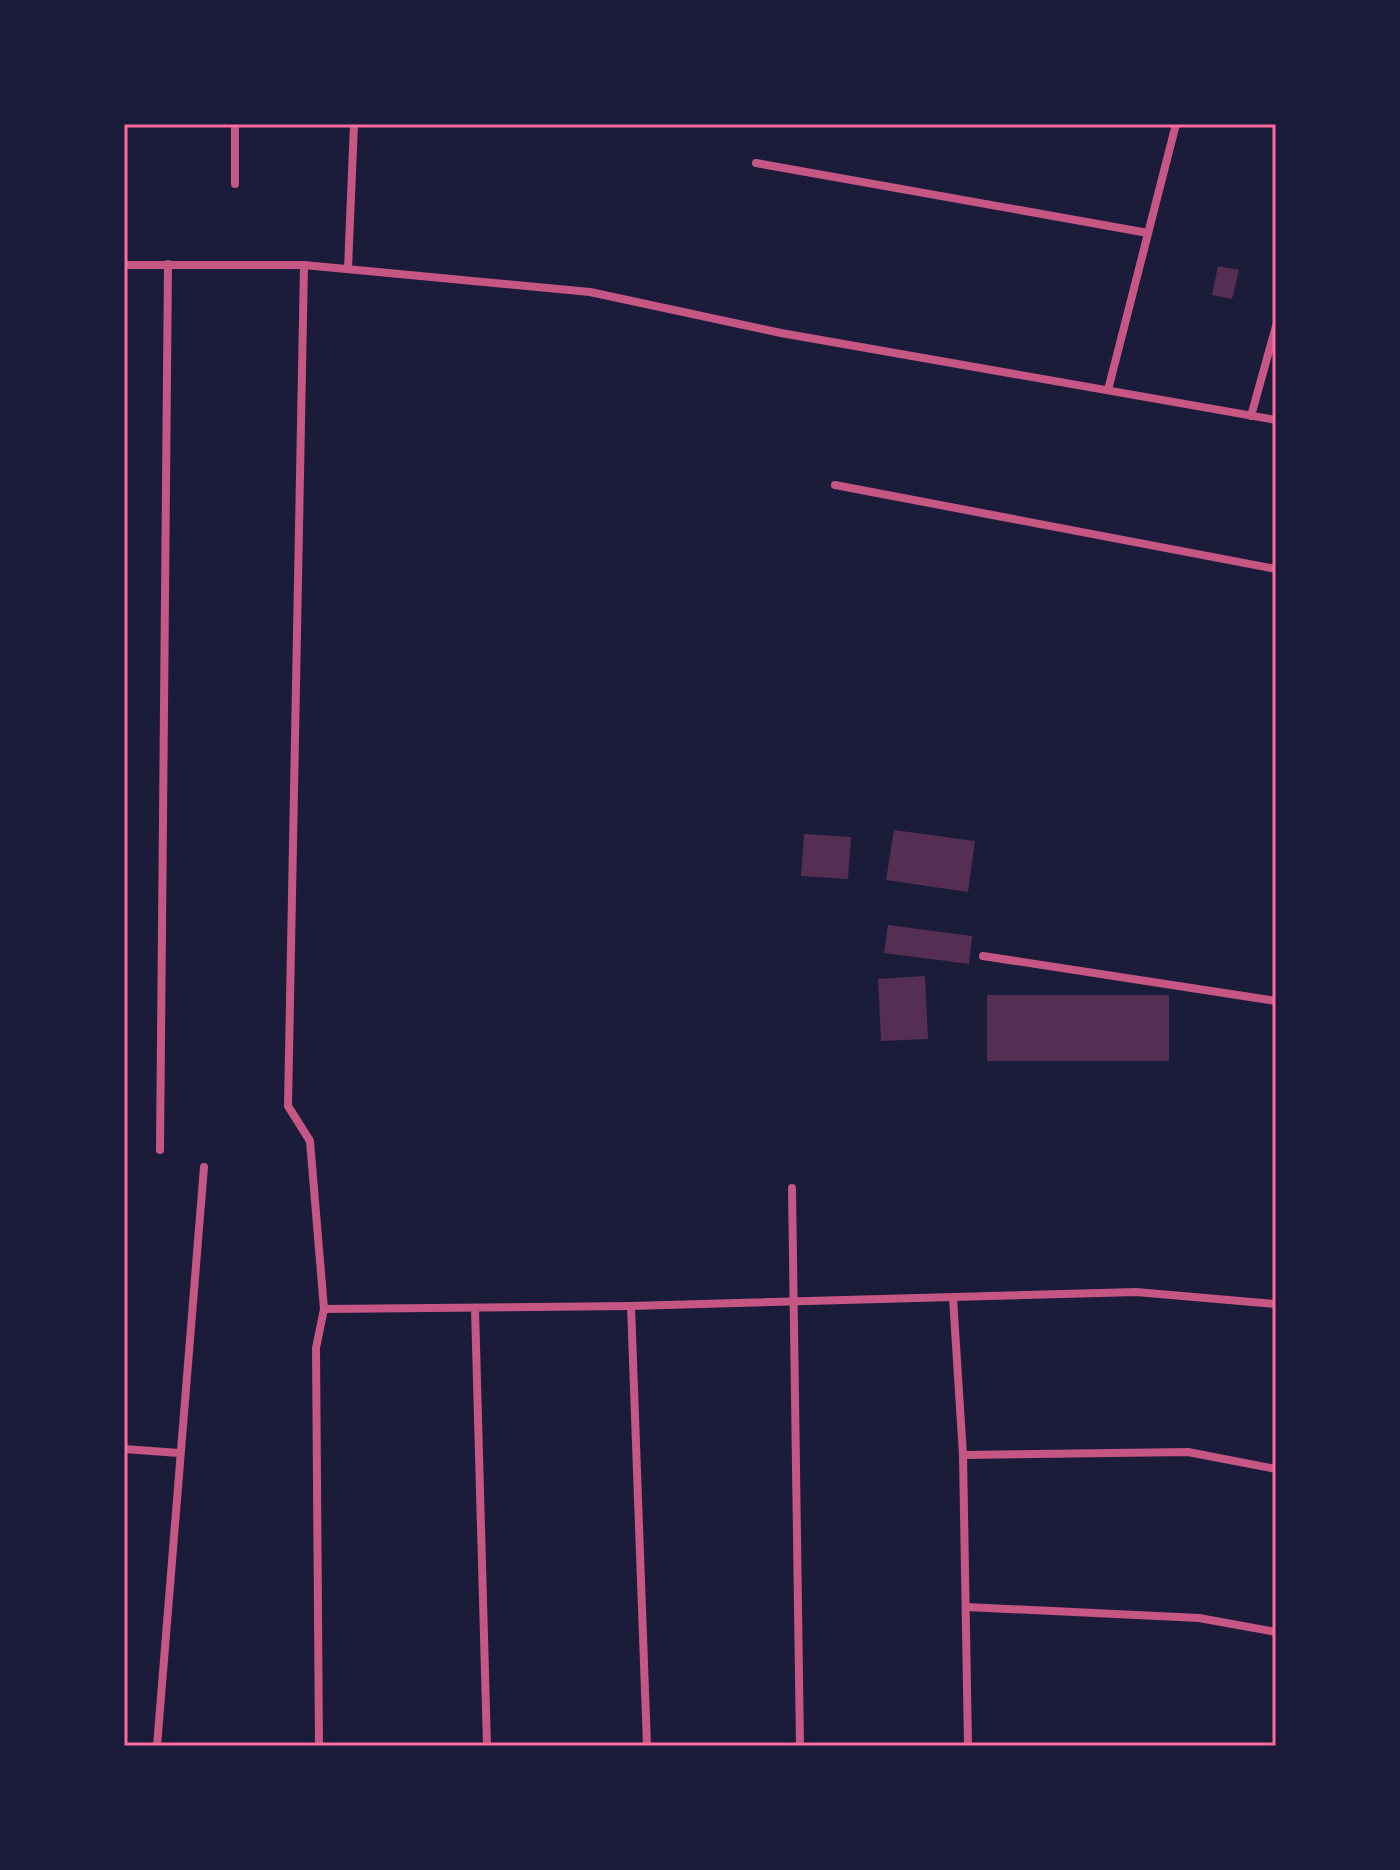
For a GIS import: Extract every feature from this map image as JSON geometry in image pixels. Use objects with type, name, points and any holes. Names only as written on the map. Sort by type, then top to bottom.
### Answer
[{"type":"street","points":[[235,124],[235,184]]},
{"type":"street","points":[[348,269],[354,124]]},
{"type":"street","points":[[1108,390],[1176,124]]},
{"type":"street","points":[[756,163],[1148,233]]},
{"type":"street","points":[[160,1150],[168,264]]},
{"type":"street","points":[[124,265],[304,265],[590,292],[781,333],[1276,420]]},
{"type":"street","points":[[304,265],[288,1106],[310,1141],[324,1309],[316,1348],[319,1746]]},
{"type":"street","points":[[1251,416],[1276,326]]},
{"type":"street","points":[[835,485],[1276,569]]},
{"type":"street","points":[[983,956],[1276,1001]]},
{"type":"street","points":[[157,1746],[204,1167]]},
{"type":"street","points":[[792,1188],[800,1746]]},
{"type":"street","points":[[324,1309],[631,1306],[1136,1292],[1276,1304]]},
{"type":"street","points":[[953,1298],[963,1455],[968,1746]]},
{"type":"street","points":[[631,1306],[647,1746]]},
{"type":"street","points":[[475,1309],[487,1746]]},
{"type":"street","points":[[124,1449],[179,1453]]},
{"type":"street","points":[[963,1455],[1188,1452],[1276,1469]]},
{"type":"street","points":[[966,1607],[1199,1618],[1276,1632]]},
{"type":"building","points":[[1218,266],[1239,270],[1232,299],[1212,295]]},
{"type":"building","points":[[894,830],[975,841],[968,892],[886,880]]},
{"type":"building","points":[[804,834],[851,837],[848,879],[801,876]]},
{"type":"building","points":[[888,925],[972,936],[969,964],[884,953]]},
{"type":"building","points":[[925,976],[928,1039],[881,1041],[878,979]]},
{"type":"building","points":[[987,995],[1169,995],[1169,1061],[987,1061]]}]
